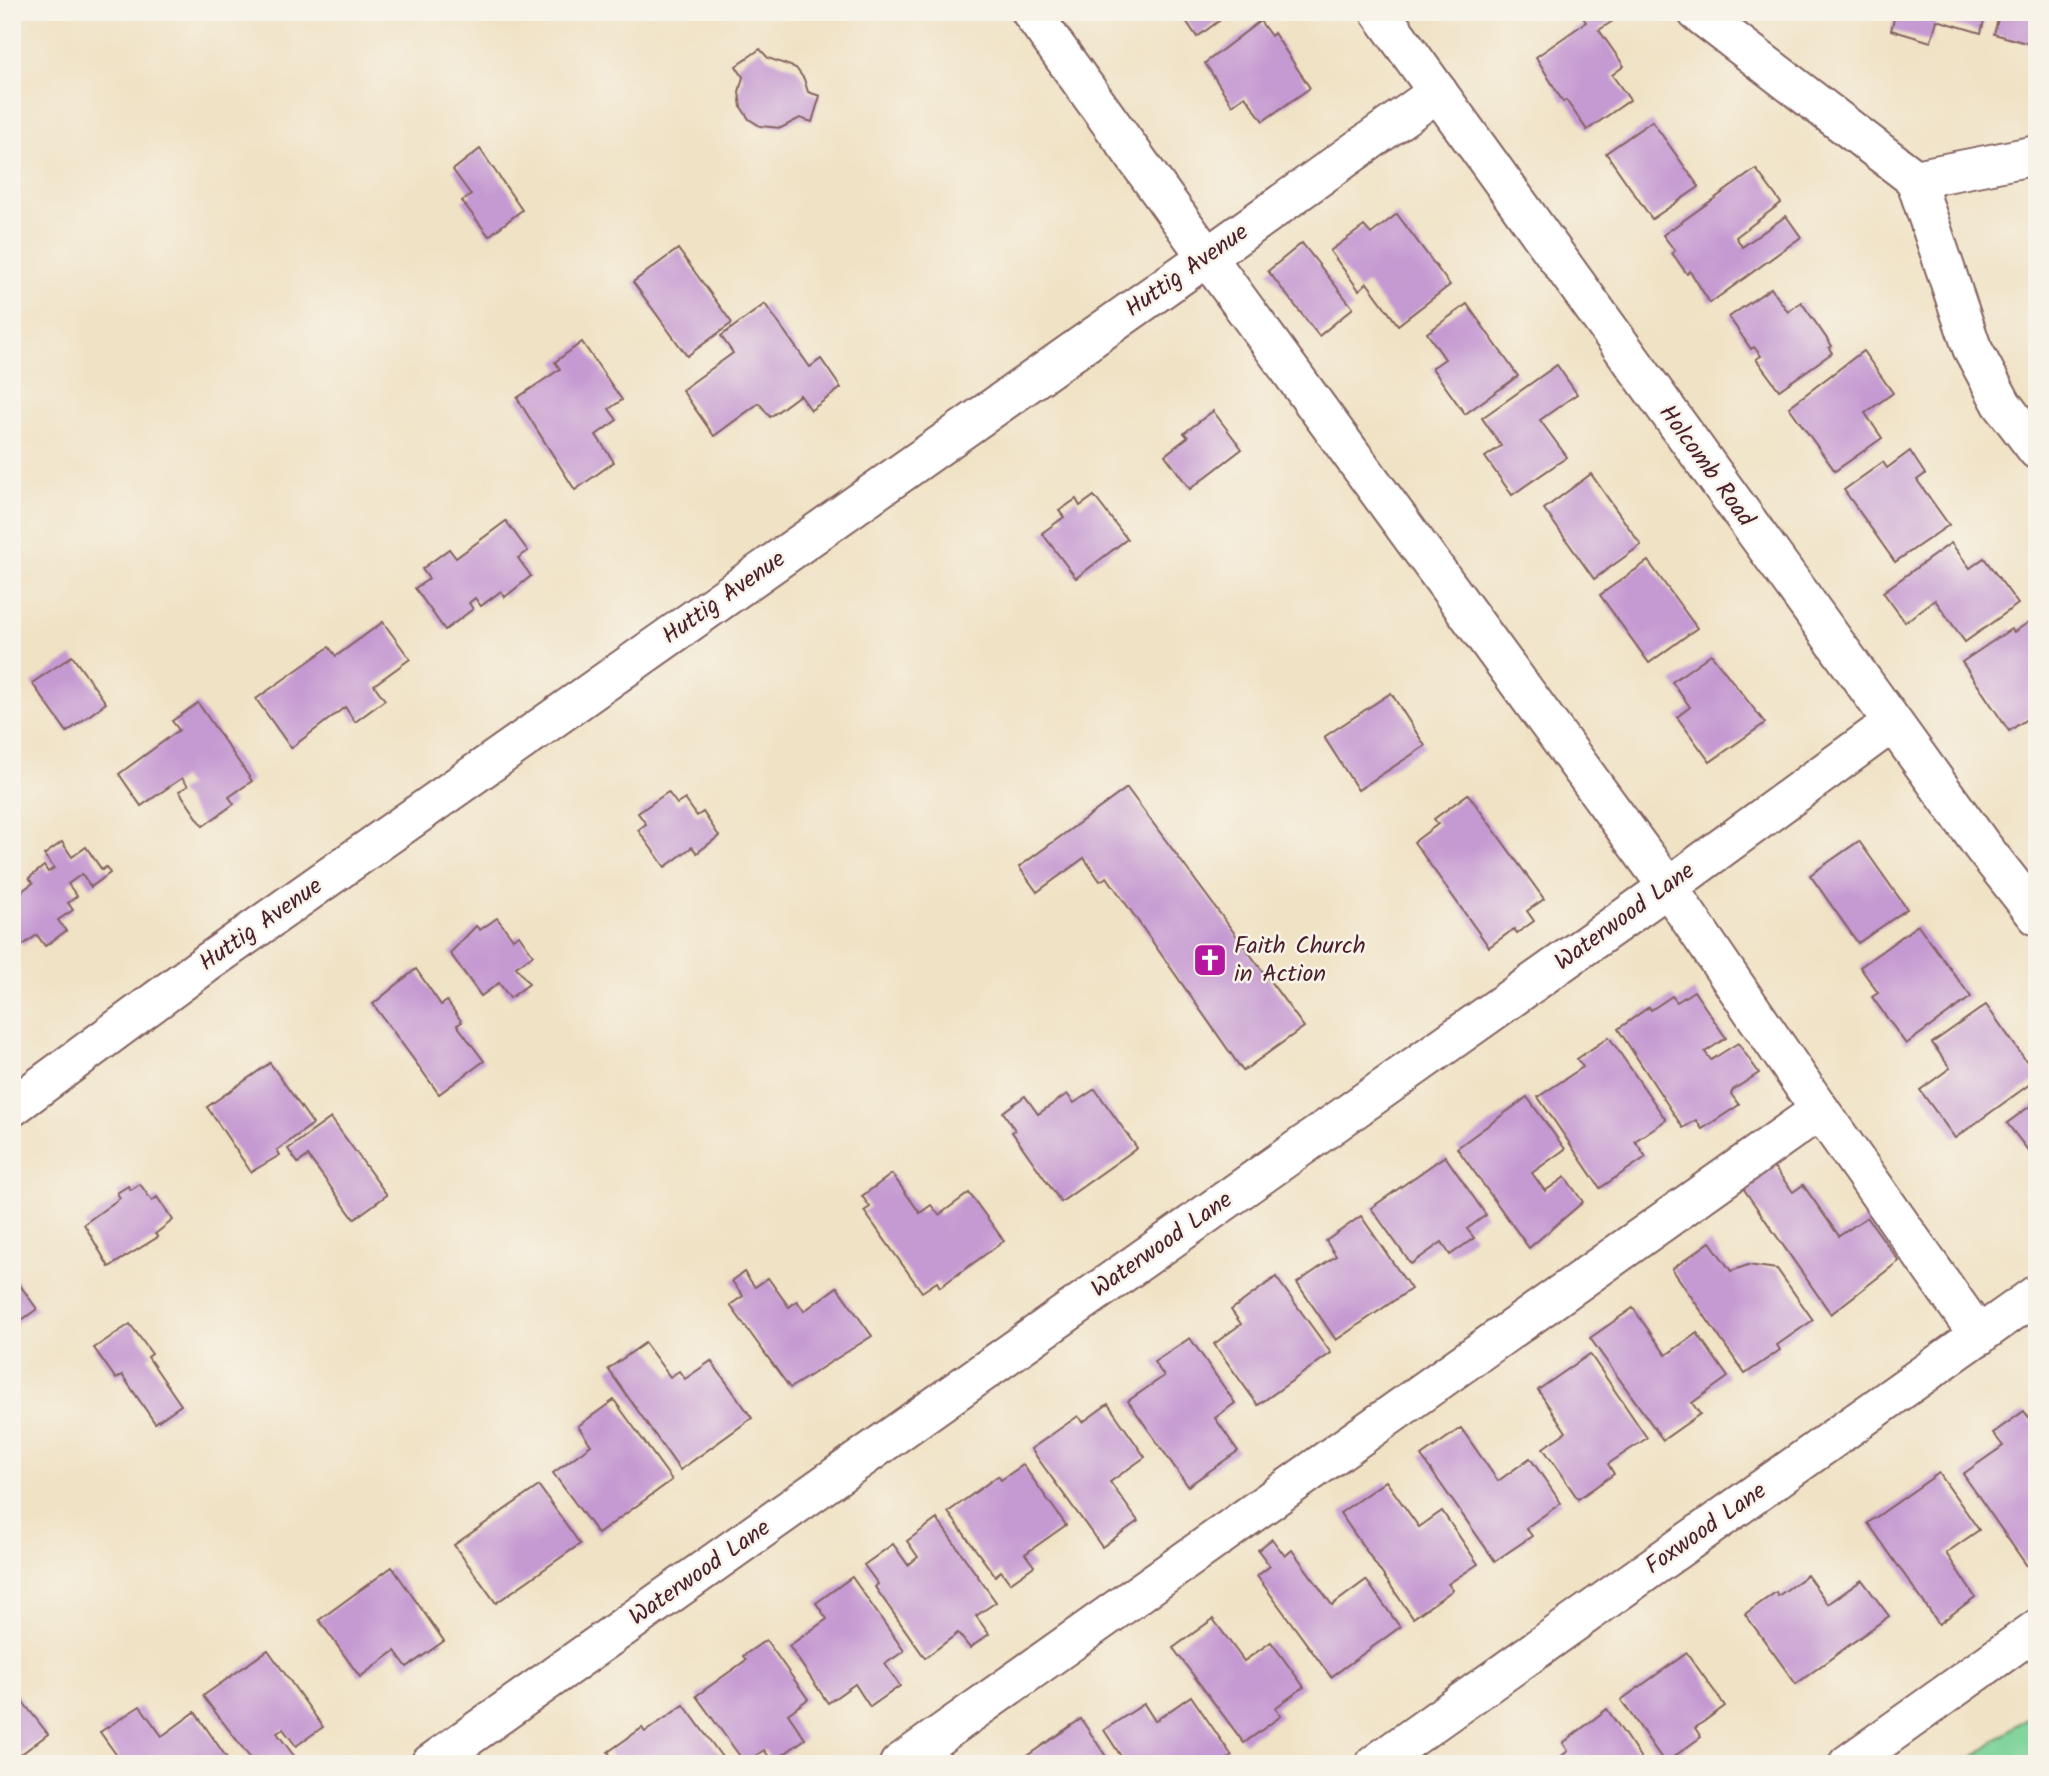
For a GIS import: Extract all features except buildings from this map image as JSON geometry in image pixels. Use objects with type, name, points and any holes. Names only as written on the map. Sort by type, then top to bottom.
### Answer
[{"type":"street","points":[[1031,12],[1668,887],[1979,1336]]},
{"type":"street","name":"Holcomb Road","points":[[1380,12],[1892,723],[2037,916]]},
{"type":"street","points":[[1697,12],[1915,179],[1972,348],[2003,404],[2037,450]]},
{"type":"street","name":"Huttig Avenue","points":[[12,1107],[219,955],[1438,92]]},
{"type":"street","points":[[1915,179],[2037,155]]},
{"type":"street","name":"Waterwood Lane","points":[[430,1764],[1668,887],[1892,723]]},
{"type":"street","points":[[899,1764],[1820,1110]]},
{"type":"street","name":"Foxwood Lane","points":[[1375,1764],[2037,1294]]},
{"type":"street","points":[[1847,1764],[2037,1629]]},
{"type":"green space","points":[[2037,1710],[2037,1764],[1963,1764]]},
{"type":"place","name":"Faith Church in Action","points":[[1210,960]]}]
